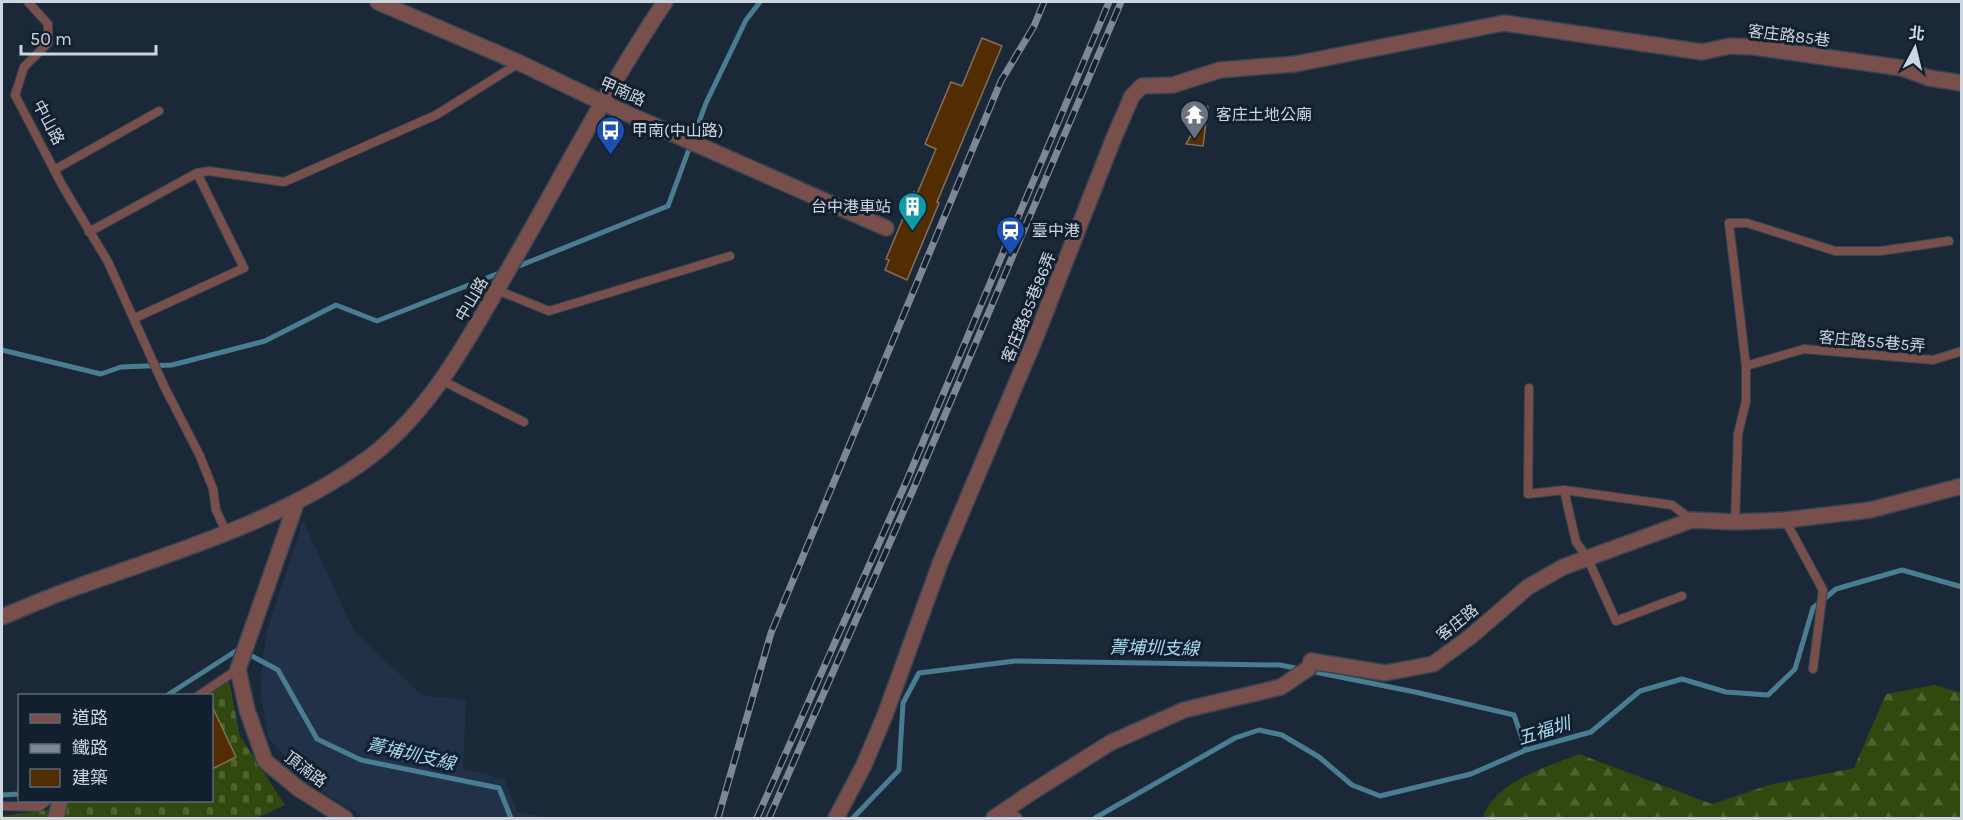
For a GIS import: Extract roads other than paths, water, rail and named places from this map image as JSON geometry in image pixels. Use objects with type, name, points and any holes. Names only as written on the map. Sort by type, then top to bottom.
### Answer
[{"type":"street","name":"甲南路","points":[[378,2],[520,63],[601,102],[886,228]]},
{"type":"street","name":"中山路","points":[[2,617],[73,588],[226,534],[297,501],[361,464],[415,417],[463,348],[583,139],[601,102],[664,2]]},
{"type":"street","name":"客庄路85巷","points":[[1504,23],[1701,52],[1730,46],[1754,47],[1794,54],[1849,59],[1902,68],[1929,78],[1962,83]]},
{"type":"street","name":"客庄路85巷86弄","points":[[836,819],[864,765],[885,715],[941,561],[1039,328],[1132,96],[1142,86],[1173,85],[1220,70],[1294,64],[1504,23]]},
{"type":"street","name":"客庄路","points":[[994,819],[1013,814],[1110,743],[1184,710],[1281,687],[1309,668],[1311,661],[1385,673],[1433,664],[1470,637],[1527,587],[1587,557],[1692,520],[1736,522],[1785,520],[1870,510],[1962,486]]},
{"type":"street","points":[[238,669],[297,501]]},
{"type":"street","name":"頂湳路","points":[[238,669],[247,710],[266,761],[299,789],[345,819]]},
{"type":"street","points":[[56,819],[60,802]]},
{"type":"lane","name":"中山路","points":[[28,2],[48,24],[48,43],[24,67],[15,95],[54,170],[108,262],[135,318],[164,386],[200,456],[213,489],[216,510],[226,534]]},
{"type":"lane","points":[[89,232],[197,173],[209,171],[284,182],[436,115],[520,63]]},
{"type":"lane","points":[[54,170],[159,111]]},
{"type":"lane","points":[[135,318],[244,268],[197,173]]},
{"type":"lane","points":[[1736,522],[1738,434],[1746,401],[1746,366],[1730,223],[1747,223],[1835,250],[1881,251],[1949,241]]},
{"type":"lane","points":[[497,290],[549,311],[730,256]]},
{"type":"lane","name":"客庄路55巷5弄","points":[[1746,366],[1804,349],[1933,360],[1962,351]]},
{"type":"lane","points":[[441,380],[524,422]]},
{"type":"lane","points":[[1529,388],[1528,494],[1564,490],[1672,505],[1692,520]]},
{"type":"lane","points":[[1564,490],[1576,542],[1587,557],[1616,621],[1682,596]]},
{"type":"lane","points":[[1785,520],[1823,590],[1813,669]]},
{"type":"lane","points":[[201,694],[238,669]]},
{"type":"lane","points":[[2,806],[39,807],[46,802]]},
{"type":"waterway","points":[[514,268],[668,206],[706,103],[746,20],[760,2]]},
{"type":"waterway","points":[[2,350],[101,374],[121,367],[172,365],[265,341],[336,305],[377,321],[502,272]]},
{"type":"waterway","name":"五福圳","points":[[1095,818],[1235,738],[1259,730],[1282,735],[1319,757],[1352,785],[1380,796],[1471,774],[1526,750],[1591,732],[1640,691],[1682,679],[1726,692],[1768,695],[1795,669],[1813,608],[1836,589],[1902,570],[1962,587]]},
{"type":"waterway","name":"菁埔圳支線","points":[[169,694],[239,649],[278,670],[317,739],[361,760],[499,788],[511,818]]},
{"type":"waterway","name":"菁埔圳支線","points":[[853,818],[899,770],[903,703],[919,673],[1015,661],[1280,665],[1415,692],[1514,715],[1526,750]]},
{"type":"waterway","name":"菁埔圳支線","points":[[2,795],[18,794]]},
{"type":"railway","points":[[718,818],[771,633],[1001,81],[1034,26],[1044,2]]},
{"type":"railway","points":[[757,818],[907,480],[1109,2]]},
{"type":"railway","points":[[769,818],[916,483],[1121,2]]},
{"type":"place","name":"客庄土地公廟","points":[[1195,140]]},
{"type":"place","name":"甲南(中山路)","points":[[611,156]]},
{"type":"place","name":"台中港車站","points":[[912,232]]},
{"type":"place","name":"臺中港","points":[[1011,256]]}]
